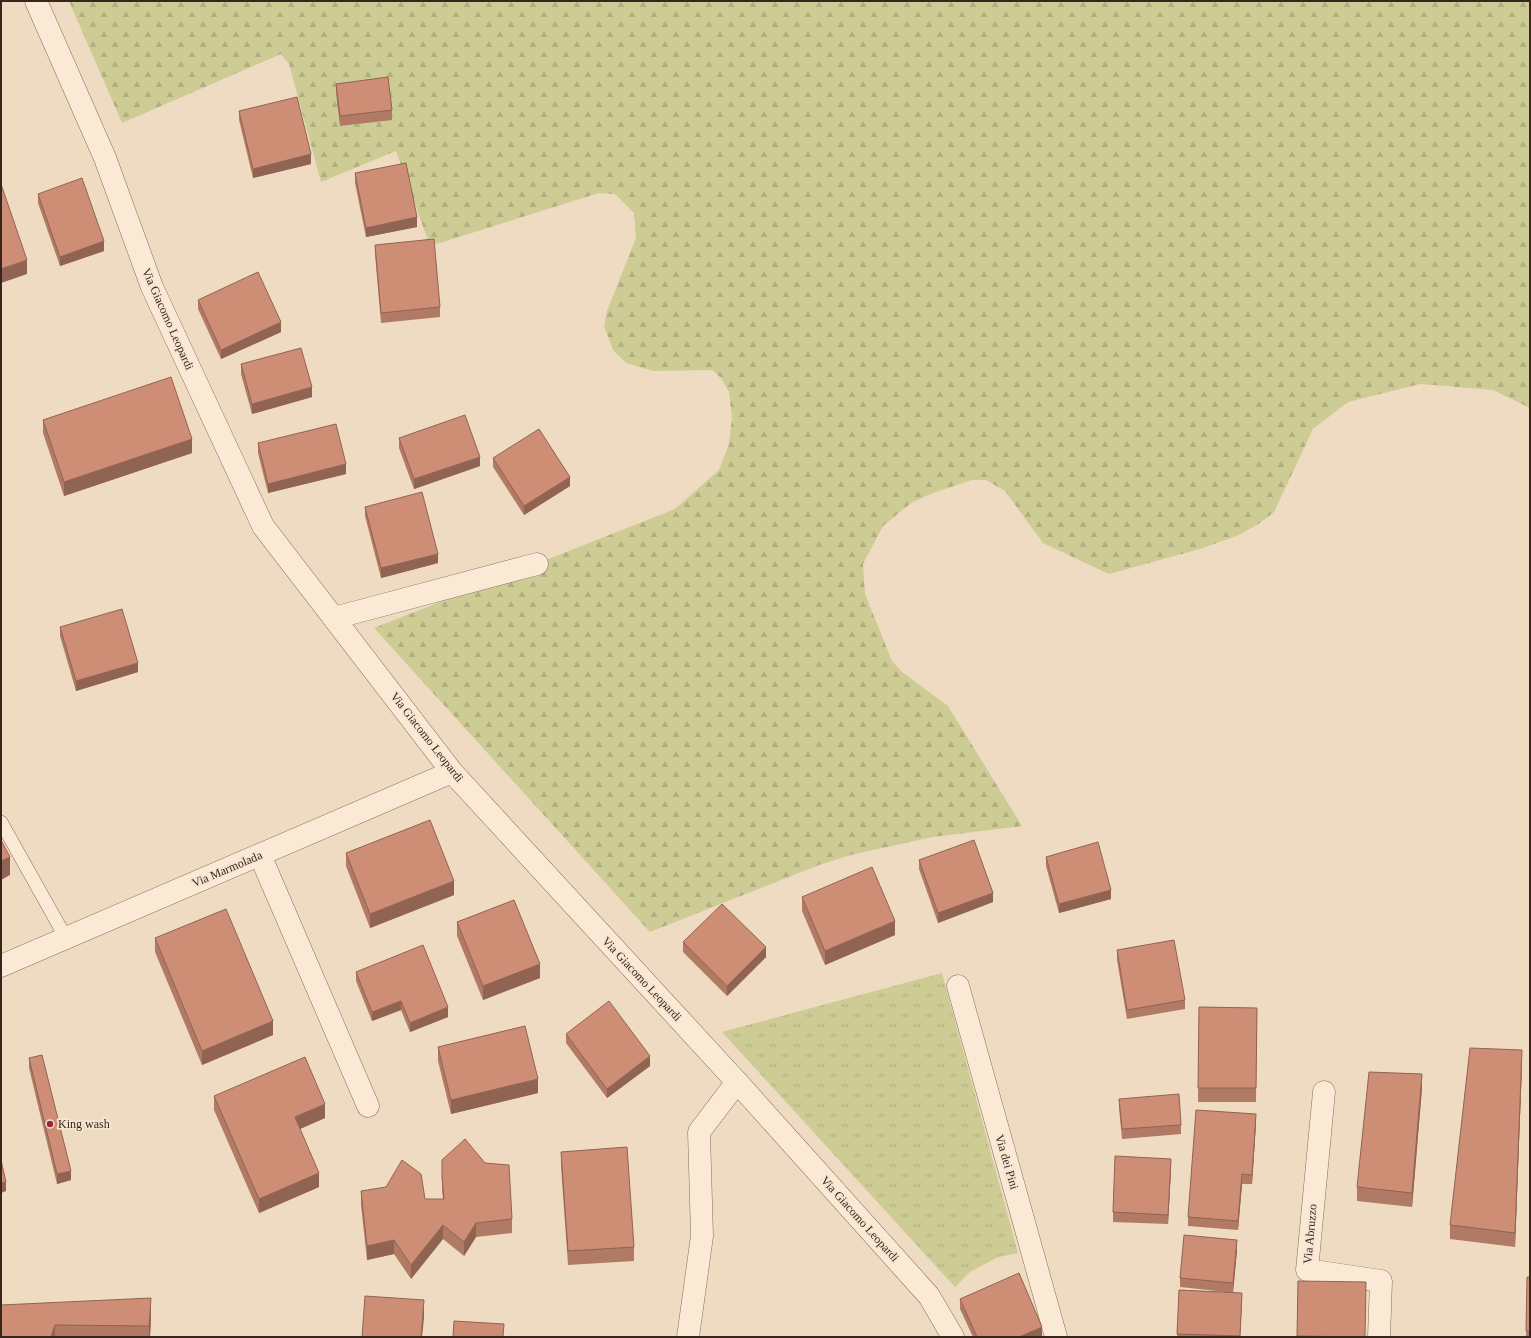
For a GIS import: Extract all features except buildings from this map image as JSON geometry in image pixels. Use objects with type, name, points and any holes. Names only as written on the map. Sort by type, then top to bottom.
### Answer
[{"type":"street","name":"Via Giacomo Leopardi","points":[[36,1],[105,158],[152,288],[263,526],[452,772],[737,1082],[929,1296],[953,1337]]},
{"type":"street","points":[[334,618],[537,564]]},
{"type":"street","name":"Via Marmolada","points":[[1,966],[452,772]]},
{"type":"street","points":[[260,855],[368,1106]]},
{"type":"street","name":"Via dei Pini","points":[[958,986],[1056,1337]]},
{"type":"street","points":[[688,1337],[702,1236],[699,1132],[737,1082]]},
{"type":"street","name":"Via Abruzzo","points":[[1324,1092],[1307,1270],[1381,1281],[1379,1337]]},
{"type":"lane","points":[[1,822],[66,938]]},
{"type":"green space","points":[[69,1],[1530,1],[1530,408],[1493,390],[1420,384],[1348,402],[1313,429],[1274,512],[1260,523],[1239,535],[1200,549],[1109,574],[1043,543],[1005,491],[986,480],[972,480],[933,493],[911,503],[883,526],[863,564],[865,594],[892,661],[902,672],[948,706],[1022,826],[933,837],[851,855],[819,865],[650,932],[374,628],[675,509],[719,470],[729,444],[732,417],[729,392],[721,378],[712,370],[653,371],[626,363],[613,350],[604,326],[607,311],[636,238],[634,213],[615,194],[599,193],[430,246],[396,151],[321,182],[289,64],[281,54],[122,123]]},
{"type":"green space","points":[[942,973],[1018,1253],[998,1257],[970,1272],[955,1287],[722,1032]]},
{"type":"place","name":"King wash","points":[[50,1124]]}]
